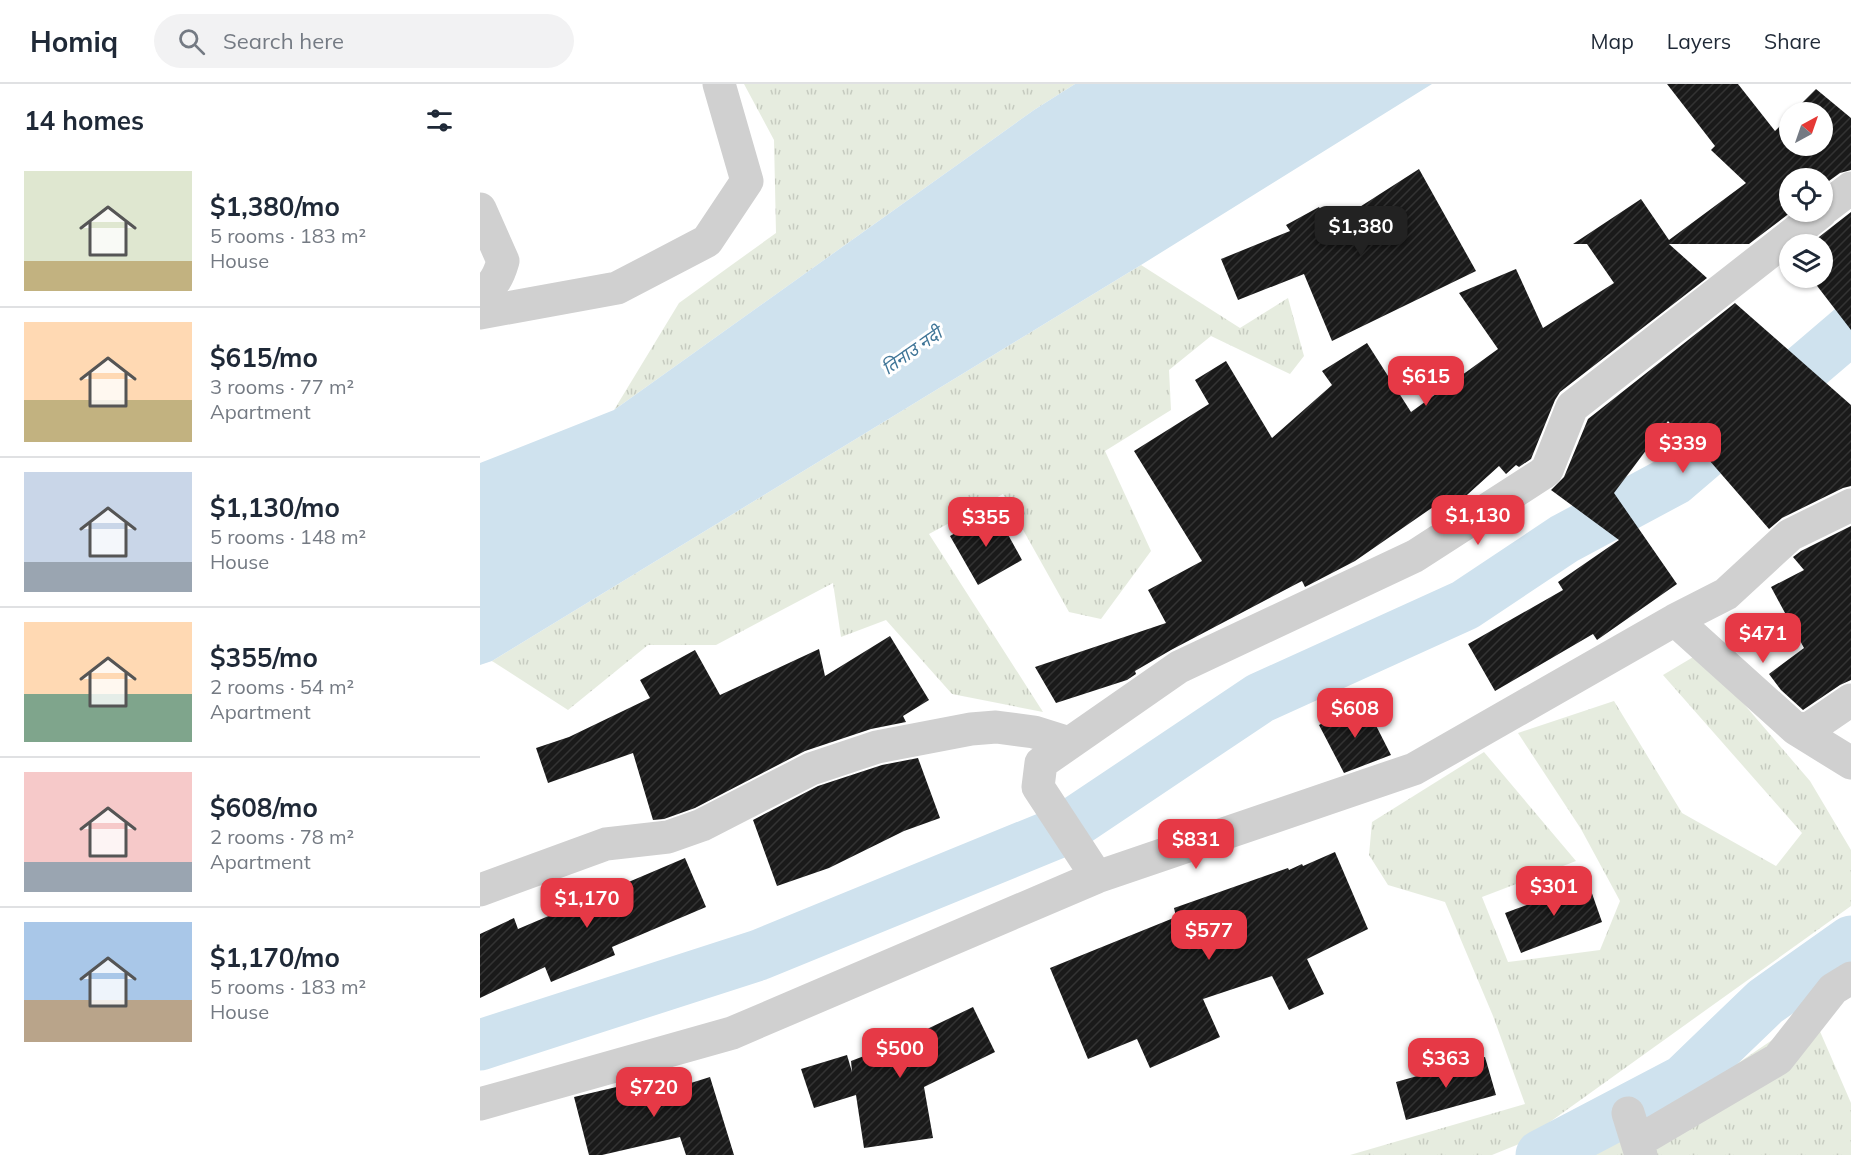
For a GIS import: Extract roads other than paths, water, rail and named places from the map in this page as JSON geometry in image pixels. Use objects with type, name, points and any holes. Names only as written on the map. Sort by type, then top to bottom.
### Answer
[{"type":"street","points":[[480,313],[616,288],[707,241],[747,181],[719,84]]},
{"type":"street","points":[[1833,202],[1851,188]]},
{"type":"street","points":[[480,209],[503,261],[498,278],[486,290],[480,292]]},
{"type":"street","points":[[1096,877],[1038,787],[1041,763],[1179,667],[1415,556],[1542,474],[1547,470],[1572,407],[1808,222]]},
{"type":"street","points":[[480,1104],[732,1033],[1096,877],[1414,769],[1675,620],[1726,594],[1790,535],[1851,505]]},
{"type":"street","points":[[1675,620],[1796,729],[1851,763]]},
{"type":"street","points":[[1796,729],[1809,728],[1851,700]]},
{"type":"street","points":[[480,890],[606,844],[668,837],[702,825],[811,769],[877,747],[971,729],[996,727],[1034,732],[1069,743]]},
{"type":"street","points":[[1636,1137],[1778,1059],[1833,989],[1851,978]]},
{"type":"water","name":"तिनाउ नदी","points":[[1075,84],[1432,84],[1141,265],[492,661],[480,665],[480,463],[614,410],[1034,110]]},
{"type":"waterway","points":[[480,1045],[759,955],[1060,832],[1260,698],[1465,605],[1564,539],[1674,480],[1851,329]]},
{"type":"waterway","points":[[1541,1155],[1684,1080],[1765,1002],[1851,941]]}]
